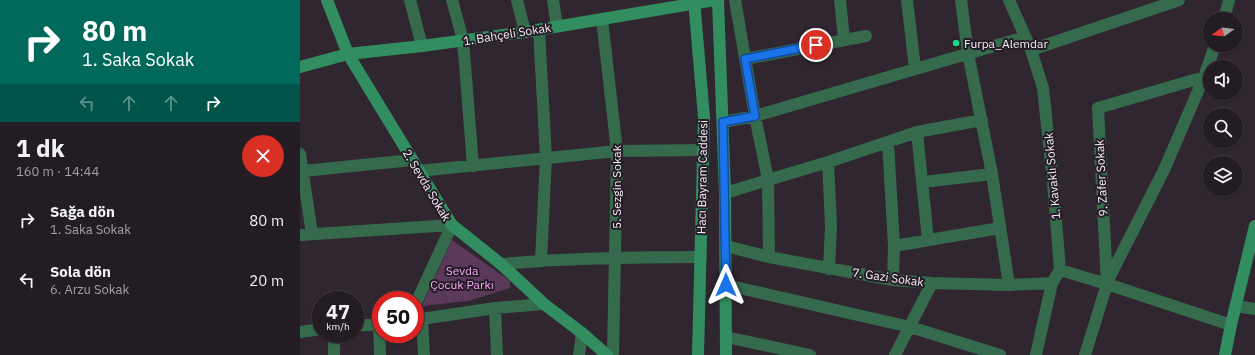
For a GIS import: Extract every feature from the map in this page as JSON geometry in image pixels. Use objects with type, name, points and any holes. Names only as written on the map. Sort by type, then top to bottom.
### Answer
[{"type":"street","name":"2. Sevda Sokak","points":[[327,0],[348,54],[452,225],[501,264],[544,304],[582,333],[607,355]]},
{"type":"street","points":[[410,0],[422,46]]},
{"type":"street","points":[[452,0],[463,40],[473,166]]},
{"type":"street","points":[[517,0],[525,32]]},
{"type":"street","points":[[553,0],[557,26]]},
{"type":"street","name":"1. Bahçeli Sokak","points":[[300,66],[348,54],[422,46],[539,30],[695,2],[714,0]]},
{"type":"street","name":"Hacı Bayram Caddesi","points":[[718,0],[725,193],[726,355]]},
{"type":"street","points":[[735,0],[755,116],[768,180],[769,257]]},
{"type":"street","points":[[840,0],[844,40]]},
{"type":"street","points":[[906,0],[915,68]]},
{"type":"street","points":[[960,0],[968,53],[992,174],[1009,285]]},
{"type":"street","name":"1. Kavaklı Sokak","points":[[1009,0],[1031,50],[1044,88],[1060,270]]},
{"type":"street","points":[[1031,50],[1178,0]]},
{"type":"street","points":[[1226,12],[1229,0]]},
{"type":"street","name":"Hacı Bayram Caddesi","points":[[695,2],[704,117],[698,355]]},
{"type":"street","name":"5. Sezgin Sokak","points":[[602,19],[617,151],[613,355]]},
{"type":"street","points":[[539,30],[546,157],[541,260]]},
{"type":"street","points":[[745,59],[866,36]]},
{"type":"street","points":[[723,122],[755,116],[1025,37]]},
{"type":"street","name":"9. Zafer Sokak","points":[[1085,355],[1107,284],[1098,108],[1203,77]]},
{"type":"street","points":[[1107,284],[1164,170],[1203,79]]},
{"type":"street","points":[[725,193],[828,162],[917,132],[982,120]]},
{"type":"street","points":[[917,132],[928,240]]},
{"type":"street","points":[[888,142],[894,246],[893,280]]},
{"type":"street","points":[[419,171],[617,151],[703,150]]},
{"type":"street","points":[[300,154],[312,234]]},
{"type":"street","points":[[303,171],[412,160]]},
{"type":"street","points":[[828,162],[831,225],[829,268]]},
{"type":"street","points":[[922,182],[992,174]]},
{"type":"street","points":[[300,235],[452,225],[421,291]]},
{"type":"street","points":[[1225,355],[1255,226]]},
{"type":"street","points":[[894,246],[1000,228]]},
{"type":"street","name":"7. Gazi Sokak","points":[[726,246],[769,257],[893,280],[932,283],[1009,285],[1052,282]]},
{"type":"street","points":[[501,264],[541,260],[701,257]]},
{"type":"street","points":[[1036,355],[1052,282],[1060,270],[1231,325]]},
{"type":"street","points":[[894,355],[932,283]]},
{"type":"street","points":[[726,285],[910,327],[995,354]]},
{"type":"street","points":[[424,318],[495,308],[544,304]]},
{"type":"street","points":[[1236,306],[1255,309]]},
{"type":"street","points":[[495,308],[497,355]]},
{"type":"street","points":[[300,332],[312,330]]},
{"type":"street","points":[[579,355],[582,333]]},
{"type":"street","points":[[726,337],[810,355]]},
{"type":"street","points":[[334,343],[334,355]]},
{"type":"street","points":[[380,343],[380,355]]},
{"type":"street","points":[[422,343],[424,355]]},
{"type":"green space","name":"Sevda Çocuk Parkı","points":[[452,240],[510,281],[510,288],[468,301],[424,306],[424,302]]},
{"type":"place","name":"Furpa_Alemdar","points":[[956,43]]},
{"type":"route","points":[[726,285],[723,122],[755,116],[745,59],[816,45]]}]
